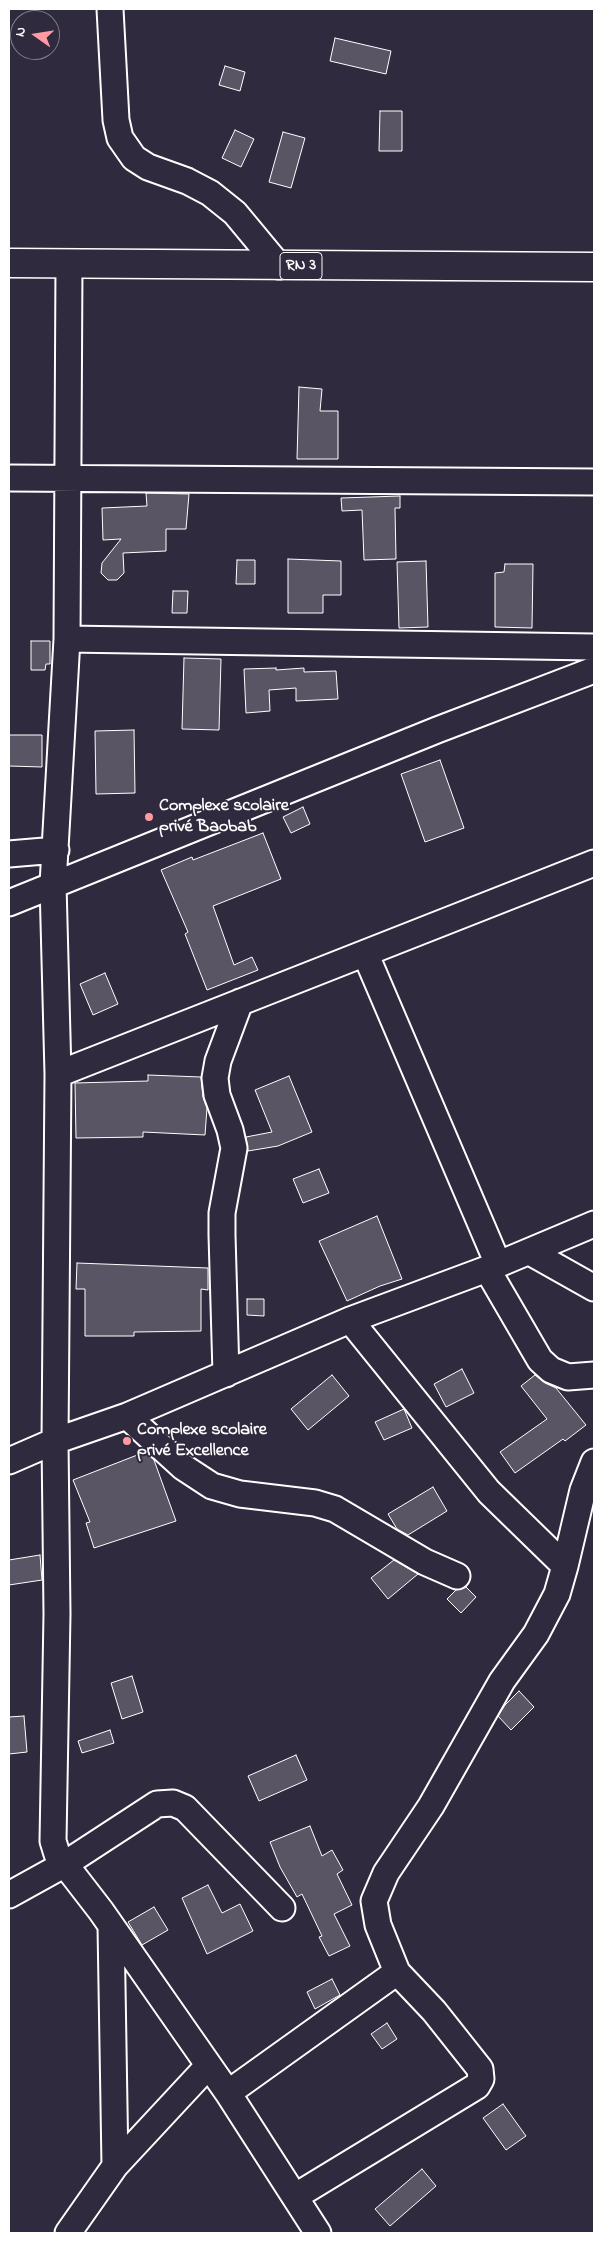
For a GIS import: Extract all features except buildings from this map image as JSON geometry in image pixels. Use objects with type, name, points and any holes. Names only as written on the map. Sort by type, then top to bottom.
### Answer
[{"type":"main road","name":"RN 3","points":[[9,263],[279,266],[453,265],[594,268]]},
{"type":"street","points":[[110,9],[116,120],[120,138],[134,158],[148,167],[187,181],[210,193],[235,212],[279,266]]},
{"type":"street","points":[[69,264],[67,639],[53,884],[58,1074],[55,1441],[57,1614],[53,1841],[57,1854],[111,1926],[228,2093],[296,2196],[318,2233]]},
{"type":"street","points":[[9,478],[594,482]]},
{"type":"street","points":[[67,639],[594,648]]},
{"type":"street","points":[[9,903],[437,730],[594,670]]},
{"type":"street","points":[[9,854],[56,850]]},
{"type":"street","points":[[58,1074],[594,863]]},
{"type":"street","points":[[365,954],[492,1267],[540,1360],[551,1370],[568,1377],[594,1375]]},
{"type":"street","points":[[226,1374],[222,1213],[234,1148],[230,1130],[217,1095],[215,1078],[218,1061],[240,1002]]},
{"type":"street","points":[[9,1461],[55,1441],[127,1416],[350,1320],[492,1267],[594,1224]]},
{"type":"street","points":[[530,1252],[594,1288]]},
{"type":"street","points":[[350,1320],[489,1492],[566,1566]]},
{"type":"street","points":[[127,1416],[182,1467],[212,1486],[240,1494],[315,1503],[335,1510],[425,1562],[457,1576]]},
{"type":"street","points":[[296,2196],[477,2086],[481,2079],[480,2069],[434,2011],[397,1972],[378,1925],[374,1900],[386,1873],[431,1806],[502,1681],[536,1634],[556,1594],[566,1566],[583,1490],[594,1462]]},
{"type":"street","points":[[9,1895],[65,1864],[157,1804],[173,1803],[185,1808],[282,1908]]},
{"type":"street","points":[[111,1926],[115,2166]]},
{"type":"street","points":[[228,2093],[397,1972]]},
{"type":"street","points":[[68,2233],[115,2166],[208,2066]]},
{"type":"place","name":"Complexe scolaire privé Baobab","points":[[149,817]]},
{"type":"place","name":"Complexe scolaire privé Excellence","points":[[127,1441]]}]
